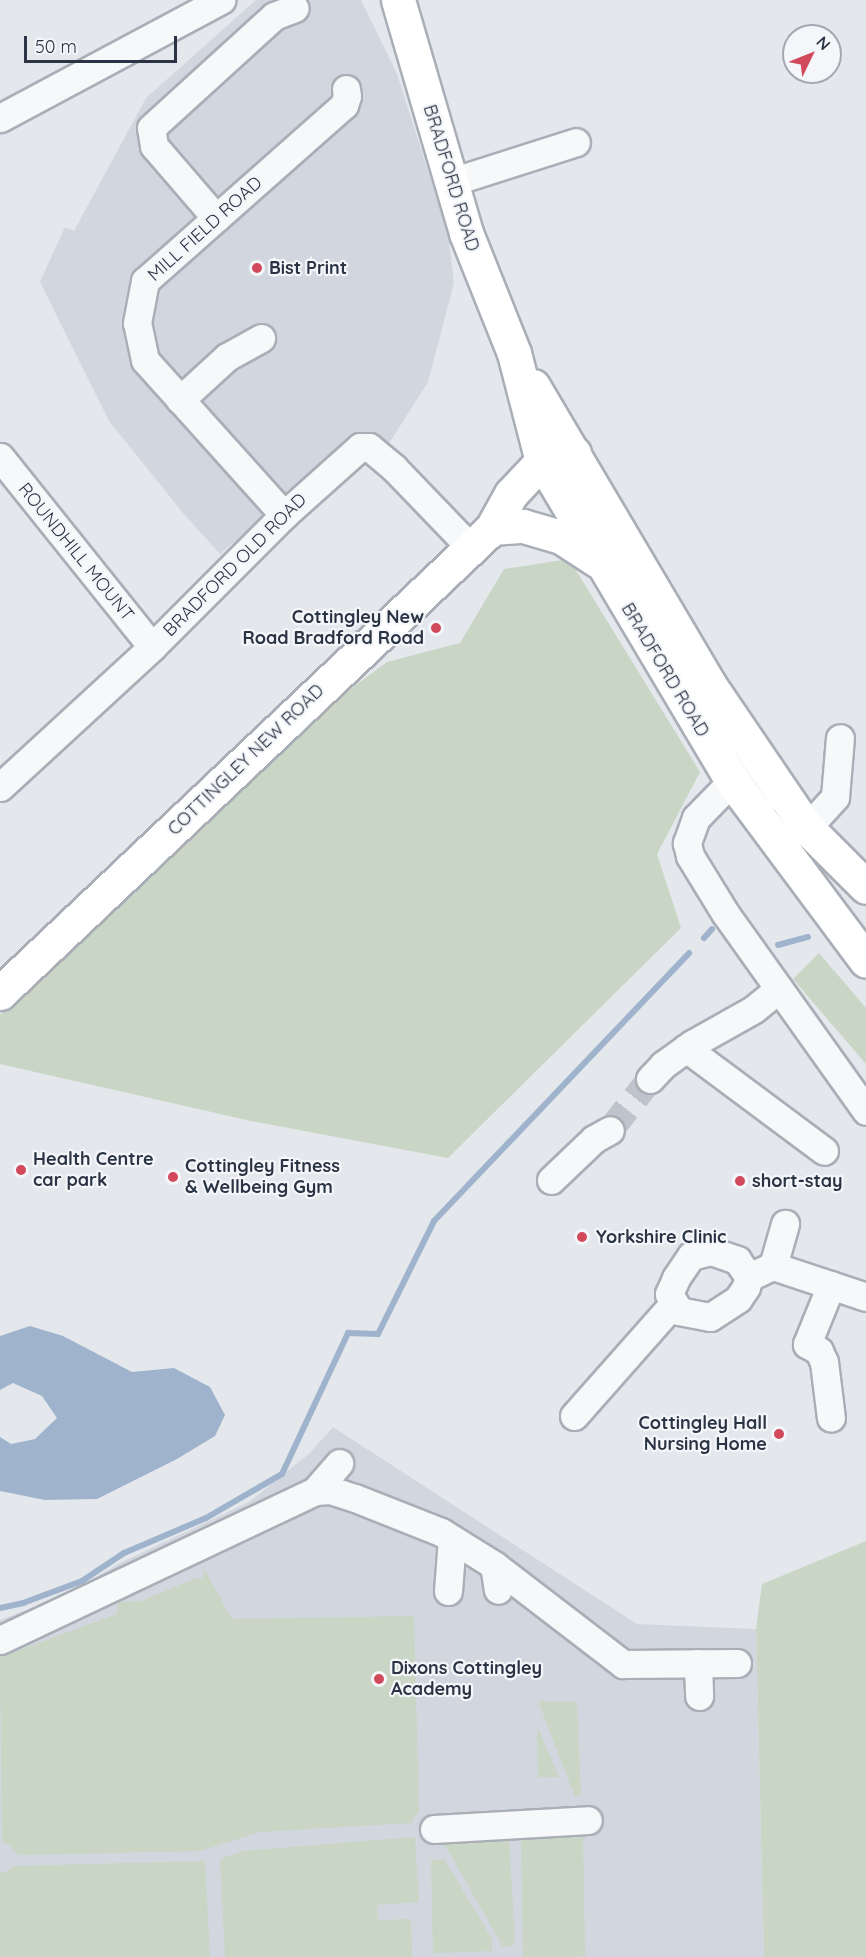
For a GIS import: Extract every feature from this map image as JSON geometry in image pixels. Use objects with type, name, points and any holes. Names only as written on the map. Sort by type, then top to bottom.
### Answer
[{"type":"main road","name":"BRADFORD ROAD","points":[[398,0],[466,233],[514,353],[542,461],[732,781],[864,958]]},
{"type":"main road","name":"BRADFORD ROAD","points":[[514,353],[709,684],[807,828],[866,887]]},
{"type":"main road","points":[[542,461],[577,458]]},
{"type":"main road","name":"COTTINGLEY NEW ROAD","points":[[0,993],[495,533],[560,493],[577,458]]},
{"type":"main road","name":"COTTINGLEY NEW ROAD","points":[[495,533],[511,494],[542,461]]},
{"type":"main road","points":[[495,533],[561,537],[601,562]]},
{"type":"street","points":[[0,118],[220,0]]},
{"type":"street","points":[[216,218],[154,146],[151,128],[274,16],[295,8]]},
{"type":"street","name":"MILL FIELD ROAD","points":[[284,515],[145,360],[137,323],[145,281],[344,105],[347,96],[346,89]]},
{"type":"street","points":[[451,182],[576,142]]},
{"type":"street","points":[[180,400],[227,357],[261,338]]},
{"type":"street","name":"BRADFORD OLD ROAD","points":[[2,779],[152,647],[284,515],[353,451],[369,447],[394,468],[495,533]]},
{"type":"street","name":"ROUNDHILL MOUNT","points":[[0,457],[152,647]]},
{"type":"street","points":[[709,684],[743,770],[708,802],[696,818],[687,843],[690,856],[759,963],[866,1111]]},
{"type":"street","points":[[840,738],[835,797],[800,839],[810,870],[851,922],[864,958]]},
{"type":"street","points":[[732,781],[788,800]]},
{"type":"street","points":[[762,822],[782,827],[807,828]]},
{"type":"street","points":[[650,1079],[663,1065],[686,1048],[754,1009],[778,989]]},
{"type":"street","points":[[686,1048],[824,1151]]},
{"type":"street","points":[[551,1180],[594,1139],[610,1130]]},
{"type":"street","points":[[773,1266],[785,1224]]},
{"type":"street","points":[[748,1277],[737,1260],[711,1251],[691,1256],[676,1278],[669,1294],[679,1311],[710,1317],[738,1299],[748,1277],[773,1266],[866,1297]]},
{"type":"street","points":[[831,1285],[807,1344],[819,1351],[824,1362],[831,1418]]},
{"type":"street","points":[[574,1416],[674,1303]]},
{"type":"street","points":[[315,1491],[339,1463]]},
{"type":"street","points":[[0,1640],[315,1491],[330,1490],[355,1498],[452,1539],[496,1578],[623,1664],[737,1663]]},
{"type":"street","points":[[448,1591],[452,1539]]},
{"type":"street","points":[[698,1663],[699,1696]]},
{"type":"street","points":[[434,1829],[588,1820]]},
{"type":"shaded area","points":[[256,0],[361,0],[397,74],[448,233],[454,283],[428,382],[386,448],[362,432],[220,554],[183,513],[109,421],[40,282],[65,227],[74,231],[146,98]]},
{"type":"shaded area","name":"Dixons Cottingley Academy","points":[[333,1427],[637,1624],[756,1629],[764,1957],[0,1957],[0,1620],[64,1596],[120,1563],[249,1502],[310,1453]]},
{"type":"green space","points":[[569,559],[700,772],[657,854],[681,928],[448,1158],[251,1121],[0,1064],[0,1015],[313,717],[387,662],[460,643],[504,569]]},
{"type":"green space","points":[[819,953],[866,1008],[866,1064],[793,979]]},
{"type":"green space","points":[[866,1541],[866,1957],[764,1957],[756,1629],[762,1584]]},
{"type":"green space","points":[[205,1570],[232,1619],[414,1616],[419,1811],[411,1823],[260,1832],[200,1851],[19,1855],[9,1845],[2,1842],[0,1657],[117,1614],[118,1602],[141,1601],[196,1578],[201,1579]]},
{"type":"green space","points":[[538,1701],[577,1701],[581,1795],[575,1797]]},
{"type":"green space","points":[[537,1725],[559,1777],[538,1777]]},
{"type":"green space","points":[[583,1835],[585,1956],[523,1957],[521,1836]]},
{"type":"green space","points":[[415,1837],[419,1902],[377,1905],[378,1920],[411,1919],[412,1957],[225,1957],[220,1859],[243,1851]]},
{"type":"green space","points":[[509,1837],[515,1945],[503,1947],[442,1840]]},
{"type":"green space","points":[[444,1859],[492,1939],[492,1951],[433,1953],[431,1860]]},
{"type":"green space","points":[[205,1861],[210,1957],[0,1957],[0,1872],[5,1872],[13,1866]]},
{"type":"water","points":[[30,1326],[63,1336],[132,1372],[174,1368],[210,1387],[225,1415],[215,1436],[177,1459],[97,1499],[45,1500],[0,1491],[0,1437],[11,1444],[35,1439],[57,1418],[42,1396],[13,1383],[0,1390],[0,1336]]},
{"type":"waterway","points":[[704,938],[712,929]]},
{"type":"waterway","points":[[778,945],[808,937]]},
{"type":"waterway","points":[[0,1608],[23,1603],[82,1581],[124,1553],[206,1518],[282,1474],[348,1333],[378,1334],[434,1221],[689,953]]},
{"type":"tunnel","points":[[610,1130],[650,1079]]},
{"type":"place","name":"Bist Print","points":[[257,268]]},
{"type":"place","name":"Cottingley New Road Bradford Road","points":[[436,628]]},
{"type":"place","name":"Health Centre car park","points":[[21,1170]]},
{"type":"place","name":"Cottingley Fitness & Wellbeing Gym","points":[[173,1177]]},
{"type":"place","name":"short-stay","points":[[740,1181]]},
{"type":"place","name":"Yorkshire Clinic","points":[[582,1237]]},
{"type":"place","name":"Cottingley Hall Nursing Home","points":[[779,1434]]},
{"type":"place","name":"Dixons Cottingley Academy","points":[[379,1679]]}]
